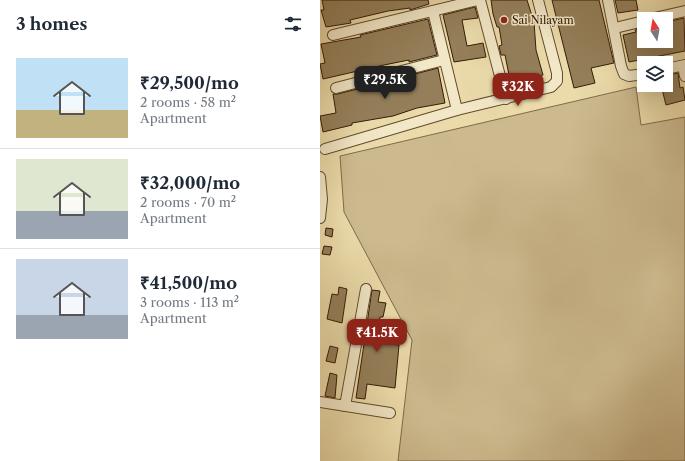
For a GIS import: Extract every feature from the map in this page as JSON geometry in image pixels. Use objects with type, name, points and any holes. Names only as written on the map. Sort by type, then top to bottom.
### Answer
[{"type":"street","points":[[333,35],[479,0],[506,99]]},
{"type":"street","points":[[325,149],[457,110],[551,87],[557,82],[557,73],[538,0]]},
{"type":"street","points":[[608,0],[615,28],[621,66],[624,74],[629,76],[637,75]]},
{"type":"street","points":[[433,11],[457,110]]},
{"type":"street","points":[[673,14],[685,11]]},
{"type":"street","points":[[615,28],[637,23]]},
{"type":"street","points":[[336,88],[444,60]]},
{"type":"street","points":[[673,69],[684,69]]},
{"type":"street","points":[[320,177],[322,199],[320,218]]},
{"type":"street","points":[[344,406],[366,289]]},
{"type":"street","points":[[320,402],[390,413]]},
{"type":"shaded area","points":[[636,87],[641,125],[685,117],[685,461],[398,461],[412,340],[344,212],[340,156]]},
{"type":"building","points":[[322,0],[428,0],[429,4],[410,10],[410,8],[388,11],[350,20],[351,23],[326,27],[321,10],[324,10]]},
{"type":"building","points":[[491,0],[527,0],[534,22],[536,50],[543,75],[528,79],[528,81],[511,85],[505,55],[501,55],[499,46],[502,45],[499,27],[497,27],[493,14]]},
{"type":"building","points":[[552,0],[599,0],[614,63],[591,68],[595,83],[574,88]]},
{"type":"building","points":[[615,0],[636,0],[638,10],[618,13]]},
{"type":"building","points":[[475,7],[478,18],[462,20],[467,46],[483,43],[486,57],[454,62],[443,15]]},
{"type":"building","points":[[684,18],[685,51],[660,56],[637,56],[637,60],[629,62],[623,35],[636,32],[635,30],[637,30],[637,48],[673,48],[673,20]]},
{"type":"building","points":[[428,19],[437,55],[323,79],[320,64],[325,63],[321,44],[361,37],[360,35]]},
{"type":"building","points":[[438,68],[445,103],[417,108],[393,116],[352,123],[352,125],[323,132],[320,116],[336,113],[333,94],[338,94]]},
{"type":"building","points":[[678,73],[680,88],[683,87],[685,100],[666,105],[663,92],[673,92],[673,74]]},
{"type":"building","points":[[326,228],[333,229],[332,237],[325,235]]},
{"type":"building","points":[[324,246],[332,247],[330,255],[322,254]]},
{"type":"building","points":[[339,287],[347,289],[342,323],[327,319],[332,294],[338,295]]},
{"type":"building","points":[[372,290],[380,291],[378,302],[386,303],[383,317],[380,317],[376,343],[399,345],[395,388],[367,384],[365,399],[356,398]]},
{"type":"building","points":[[330,346],[338,348],[335,363],[326,361]]},
{"type":"building","points":[[330,373],[337,375],[335,398],[325,396]]},
{"type":"place","name":"Sai Nilayam","points":[[504,20]]}]
